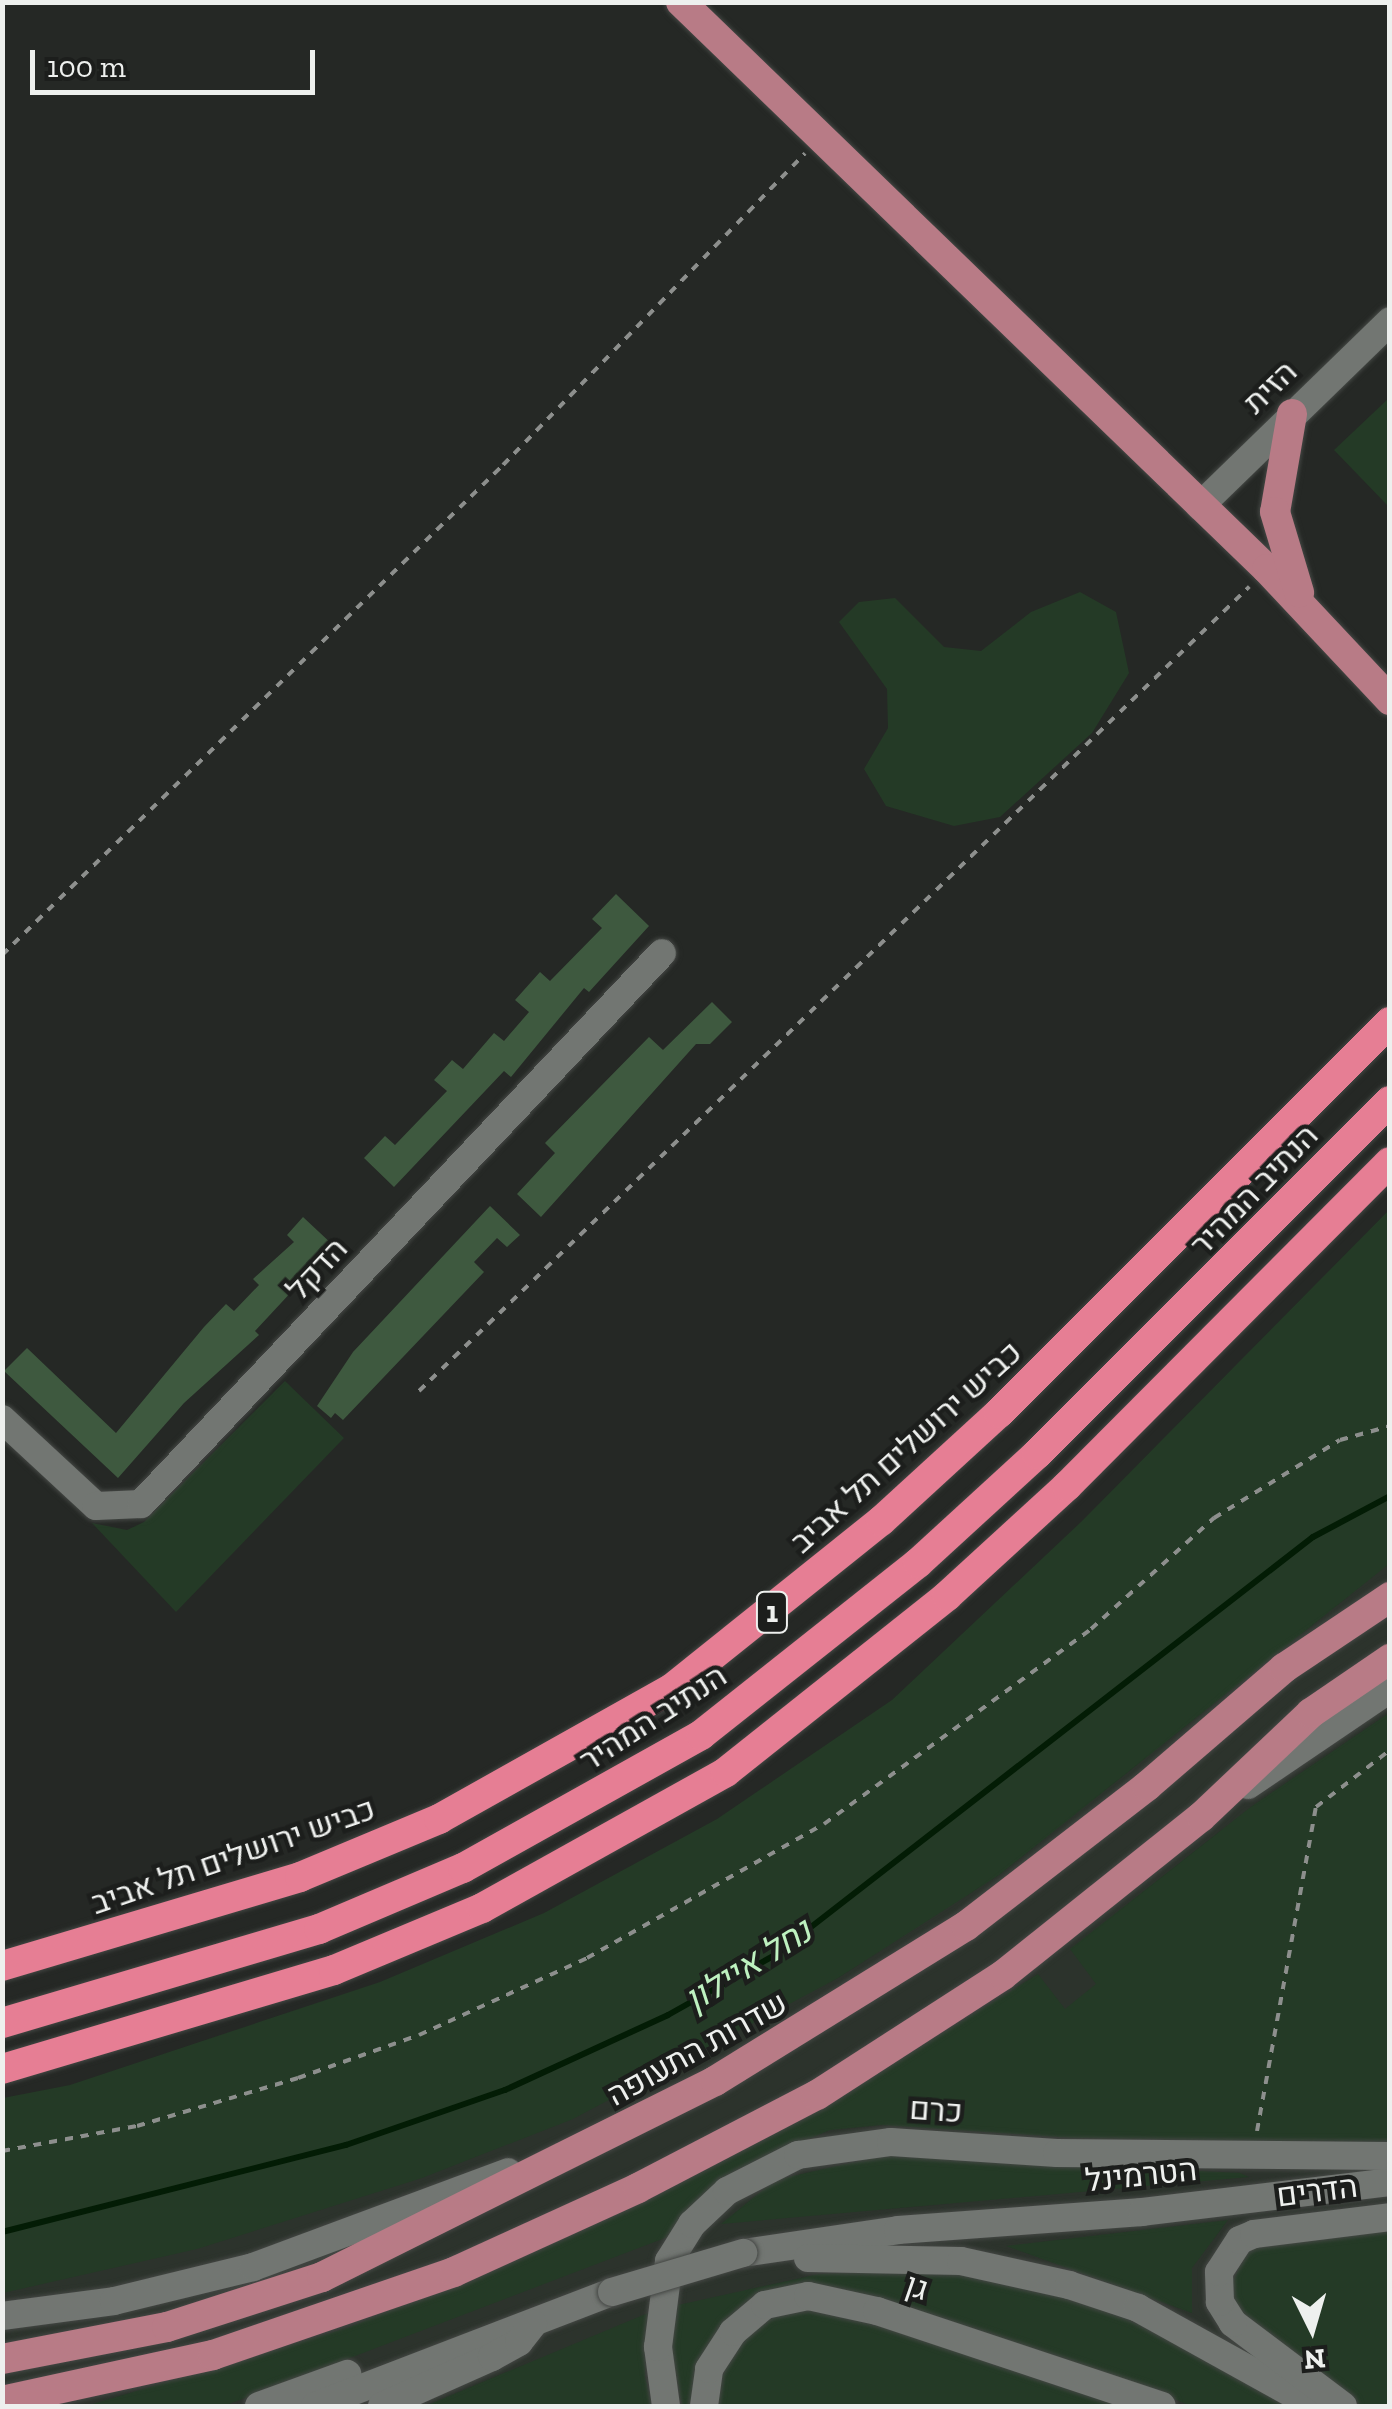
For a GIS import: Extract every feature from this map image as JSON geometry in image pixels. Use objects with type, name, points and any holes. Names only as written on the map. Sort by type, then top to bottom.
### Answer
[{"type":"highway","name":"כביש ירושלים תל אביב","points":[[2,1966],[300,1877],[439,1819],[670,1690],[881,1521],[999,1413],[1390,1022]]},
{"type":"highway","name":"הנתיב המהיר","points":[[2,2024],[319,1929],[463,1868],[702,1735],[836,1632],[1024,1466],[1390,1101]]},
{"type":"highway","points":[[2,2069],[351,1963],[482,1908],[726,1772],[947,1596],[1067,1486],[1390,1162]]},
{"type":"main road","points":[[681,2],[1267,570],[1390,700]]},
{"type":"main road","points":[[1292,414],[1275,512],[1286,564],[1311,617]]},
{"type":"main road","name":"שדרות התעופה","points":[[2,2360],[168,2327],[322,2277],[609,2138],[800,2033],[966,1926],[1336,1629],[1390,1597]]},
{"type":"main road","points":[[2,2401],[196,2359],[328,2319],[454,2272],[638,2188],[907,2040],[1002,1975],[1202,1818],[1312,1713],[1390,1659]]},
{"type":"street","name":"הזית","points":[[1200,506],[1390,320]]},
{"type":"street","name":"הדקל","points":[[2,1420],[96,1506],[141,1504],[662,953]]},
{"type":"street","points":[[1202,1818],[1390,1689]]},
{"type":"street","points":[[2,2316],[114,2300],[253,2267],[609,2138]]},
{"type":"street","name":"כרם","points":[[666,2406],[658,2347],[669,2260],[692,2224],[771,2165],[829,2148],[891,2142],[1253,2156],[1390,2156]]},
{"type":"street","name":"הטרמינל","points":[[732,2256],[898,2230],[1142,2212],[1390,2182]]},
{"type":"street","points":[[1142,2212],[1390,2198]]},
{"type":"street","name":"הדרים","points":[[1343,2406],[1233,2322],[1220,2302],[1219,2272],[1229,2252],[1254,2234],[1390,2217]]},
{"type":"street","points":[[315,2406],[487,2335],[732,2256],[961,2261],[1015,2270],[1138,2308],[1315,2406]]},
{"type":"street","name":"גן","points":[[704,2406],[709,2369],[733,2332],[765,2305],[808,2296],[877,2311],[1162,2406]]},
{"type":"street","points":[[382,2406],[492,2357],[518,2342],[537,2318]]},
{"type":"street","points":[[260,2406],[451,2338],[487,2335]]},
{"type":"path","points":[[2,955],[502,465],[819,139]]},
{"type":"path","points":[[419,1391],[1267,570]]},
{"type":"path","points":[[2,2151],[137,2126],[298,2078],[419,2036],[587,1958],[824,1824],[1091,1629],[1214,1518],[1340,1440],[1390,1426]]},
{"type":"path","points":[[1253,2156],[1316,1807],[1390,1750]]},
{"type":"shaded area","points":[[1389,1547],[1389,2406],[3,2406],[3,2258]]},
{"type":"green space","points":[[1389,398],[1389,507],[1334,450]]},
{"type":"green space","points":[[1080,592],[1116,612],[1129,673],[1092,733],[1000,817],[954,826],[886,806],[864,769],[888,728],[887,689],[839,622],[859,602],[895,598],[944,647],[981,651],[1031,612]]},
{"type":"green space","points":[[1389,1210],[1389,1564],[999,1875],[838,1978],[573,2119],[422,2178],[197,2249],[3,2293],[3,2098],[70,2085],[380,1982],[544,1913],[717,1819],[892,1700],[1082,1521]]},
{"type":"green space","points":[[285,1381],[344,1438],[176,1612],[92,1523],[127,1530],[144,1522]]},
{"type":"green space","points":[[1389,1713],[1389,2143],[1073,2138],[882,2125],[830,2130],[743,2167],[678,2233],[224,2406],[86,2406],[350,2327],[618,2213],[807,2117],[1038,1974],[1065,2009],[1096,1984],[1070,1949],[1252,1806]]},
{"type":"green space","points":[[885,2155],[1240,2173],[1249,2177],[721,2224],[775,2180]]},
{"type":"green space","points":[[1228,2220],[1192,2268],[1192,2313],[1006,2246]]},
{"type":"green space","points":[[1389,2229],[1389,2406],[1362,2406],[1235,2310],[1228,2290],[1249,2249]]},
{"type":"green space","points":[[945,2271],[1035,2284],[1134,2319],[1288,2406],[1191,2406],[1147,2388],[766,2297],[693,2406],[682,2406],[671,2346],[678,2305],[819,2274]]},
{"type":"green space","points":[[792,2307],[833,2311],[1127,2406],[711,2406],[711,2381],[740,2333]]},
{"type":"green space","points":[[648,2313],[645,2376],[652,2406],[425,2406]]},
{"type":"building","points":[[616,894],[649,926],[589,992],[584,988],[511,1077],[504,1071],[394,1187],[364,1158],[385,1136],[395,1145],[447,1091],[434,1080],[452,1060],[463,1069],[494,1033],[504,1041],[529,1012],[515,1000],[540,972],[550,981],[602,928],[592,919]]},
{"type":"building","points":[[712,1002],[732,1022],[710,1044],[696,1044],[541,1217],[517,1194],[555,1153],[545,1143],[649,1037],[663,1050]]},
{"type":"building","points":[[490,1206],[520,1235],[507,1247],[497,1238],[474,1262],[484,1272],[343,1420],[335,1413],[331,1418],[317,1406],[353,1352]]},
{"type":"building","points":[[303,1217],[334,1246],[255,1331],[259,1335],[184,1403],[118,1478],[4,1371],[27,1348],[116,1433],[226,1304],[234,1311],[259,1285],[253,1279],[294,1242],[287,1235]]},
{"type":"waterway","name":"נחל איילון","points":[[2,2232],[346,2145],[505,2090],[668,2015],[775,1955],[1313,1537],[1390,1496]]}]
